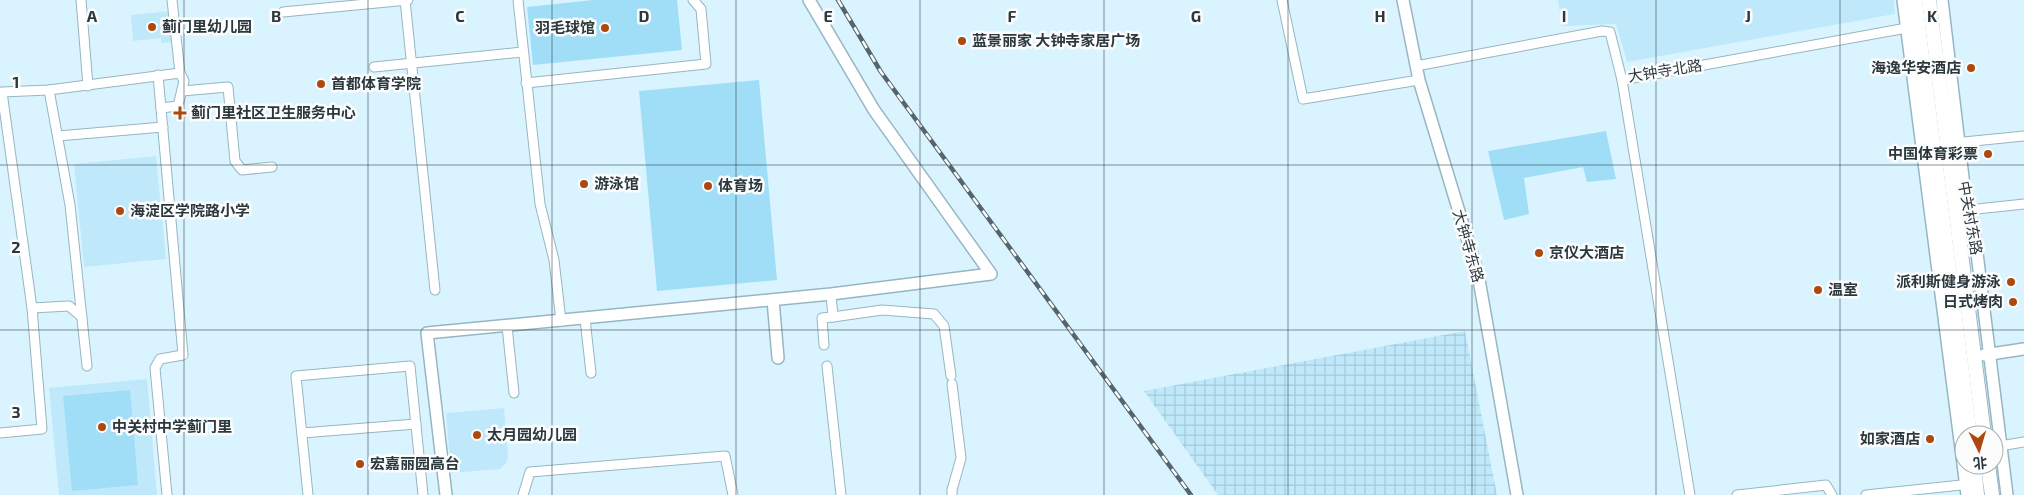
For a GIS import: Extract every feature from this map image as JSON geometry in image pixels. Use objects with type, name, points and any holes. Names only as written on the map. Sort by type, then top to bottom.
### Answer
[{"type":"main road","name":"中关村东路","points":[[1915,0],[1912,27],[1969,425]]},
{"type":"main road","name":"中关村东路","points":[[1929,0],[1953,143],[1983,425]]},
{"type":"main road","points":[[1972,490],[1973,475]]},
{"type":"main road","points":[[1989,475],[1992,495]]},
{"type":"street","points":[[81,0],[88,86]]},
{"type":"street","points":[[161,108],[178,106],[184,81],[180,73],[172,0]]},
{"type":"street","points":[[283,12],[406,0],[435,290]]},
{"type":"street","points":[[518,0],[522,52],[540,204],[554,260],[561,321]]},
{"type":"street","points":[[526,83],[706,64],[701,8],[693,0]]},
{"type":"street","points":[[446,495],[427,333],[831,294],[991,274],[874,110],[809,0]]},
{"type":"street","points":[[1282,0],[1303,99],[1419,80]]},
{"type":"street","name":"大钟寺东路","points":[[1403,0],[1419,80],[1478,274],[1518,495]]},
{"type":"street","name":"中关村东路","points":[[1903,0],[1912,27],[1972,490]]},
{"type":"street","name":"中关村东路","points":[[1942,0],[1953,143],[1975,237],[1990,358],[1995,425]]},
{"type":"street","name":"大钟寺北路","points":[[1416,66],[1602,31],[1610,32],[1622,80],[1912,27]]},
{"type":"street","points":[[374,67],[522,52]]},
{"type":"street","points":[[0,433],[42,429],[32,308],[2,110],[2,92],[88,86],[180,73]]},
{"type":"street","points":[[158,75],[183,355],[160,359],[155,368],[167,495]]},
{"type":"street","points":[[1622,80],[1690,495]]},
{"type":"street","points":[[182,91],[228,87],[235,161],[242,170],[272,167]]},
{"type":"street","points":[[49,90],[70,205],[87,366]]},
{"type":"street","points":[[58,136],[163,128]]},
{"type":"street","points":[[1953,143],[2024,136]]},
{"type":"street","points":[[1968,210],[2024,204]]},
{"type":"street","points":[[831,294],[833,317]]},
{"type":"street","points":[[772,300],[778,358]]},
{"type":"street","points":[[32,308],[69,306],[82,317]]},
{"type":"street","points":[[824,345],[822,318],[882,310],[934,314],[944,326],[961,458],[952,495]]},
{"type":"street","points":[[584,319],[591,373]]},
{"type":"street","points":[[507,326],[514,393]]},
{"type":"street","points":[[1990,358],[2024,349]]},
{"type":"street","points":[[1975,360],[2024,356]]},
{"type":"street","points":[[308,495],[296,376],[410,366],[423,495]]},
{"type":"street","points":[[827,366],[841,495]]},
{"type":"street","points":[[302,433],[416,424]]},
{"type":"street","points":[[2004,446],[2024,442]]},
{"type":"street","points":[[523,495],[530,472],[725,456],[734,495]]},
{"type":"street","name":"中关村东路","points":[[2002,475],[2006,495]]},
{"type":"street","points":[[1737,495],[1826,486],[1832,495]]},
{"type":"street","points":[[1866,495],[1972,490]]},
{"type":"shaded area","name":"羽毛球馆","points":[[593,0],[677,0],[682,50],[533,65],[527,7]]},
{"type":"shaded area","points":[[1558,0],[1894,0],[1895,14],[1627,62],[1616,24],[1562,26]]},
{"type":"shaded area","name":"蓟门里幼儿园","points":[[170,11],[173,42],[161,43],[161,38],[133,41],[131,15]]},
{"type":"shaded area","name":"体育场","points":[[759,80],[777,280],[657,291],[639,91]]},
{"type":"shaded area","points":[[1606,131],[1616,179],[1587,182],[1583,167],[1524,178],[1529,214],[1504,220],[1488,151]]},
{"type":"shaded area","name":"海淀区学院路小学","points":[[156,156],[166,259],[84,267],[74,164]]},
{"type":"shaded area","points":[[1465,331],[1497,495],[1218,495],[1144,391]]},
{"type":"shaded area","name":"中关村中学蓟门里","points":[[147,379],[157,495],[59,495],[49,388]]},
{"type":"shaded area","points":[[130,390],[138,485],[72,491],[63,396]]},
{"type":"shaded area","name":"太月园幼儿园","points":[[504,408],[508,457],[506,463],[500,469],[451,473],[446,413]]},
{"type":"railway","points":[[838,0],[881,72],[1191,495]]},
{"type":"place","name":"蓟门里幼儿园","points":[[152,27]]},
{"type":"place","name":"羽毛球馆","points":[[605,28]]},
{"type":"place","name":"蓝景丽家 大钟寺家居广场","points":[[962,41]]},
{"type":"place","name":"海逸华安酒店","points":[[1971,68]]},
{"type":"place","name":"首都体育学院","points":[[321,84]]},
{"type":"place","name":"蓟门里社区卫生服务中心","points":[[180,113]]},
{"type":"place","name":"中国体育彩票","points":[[1988,154]]},
{"type":"place","name":"游泳馆","points":[[584,184]]},
{"type":"place","name":"体育场","points":[[708,186]]},
{"type":"place","name":"海淀区学院路小学","points":[[120,211]]},
{"type":"place","name":"京仪大酒店","points":[[1539,253]]},
{"type":"place","name":"派利斯健身游泳","points":[[2011,282]]},
{"type":"place","name":"温室","points":[[1818,290]]},
{"type":"place","name":"日式烤肉","points":[[2013,302]]},
{"type":"place","name":"中关村中学蓟门里","points":[[102,427]]},
{"type":"place","name":"太月园幼儿园","points":[[477,435]]},
{"type":"place","name":"如家酒店","points":[[1930,439]]},
{"type":"place","name":"宏嘉丽园高台","points":[[360,464]]}]
